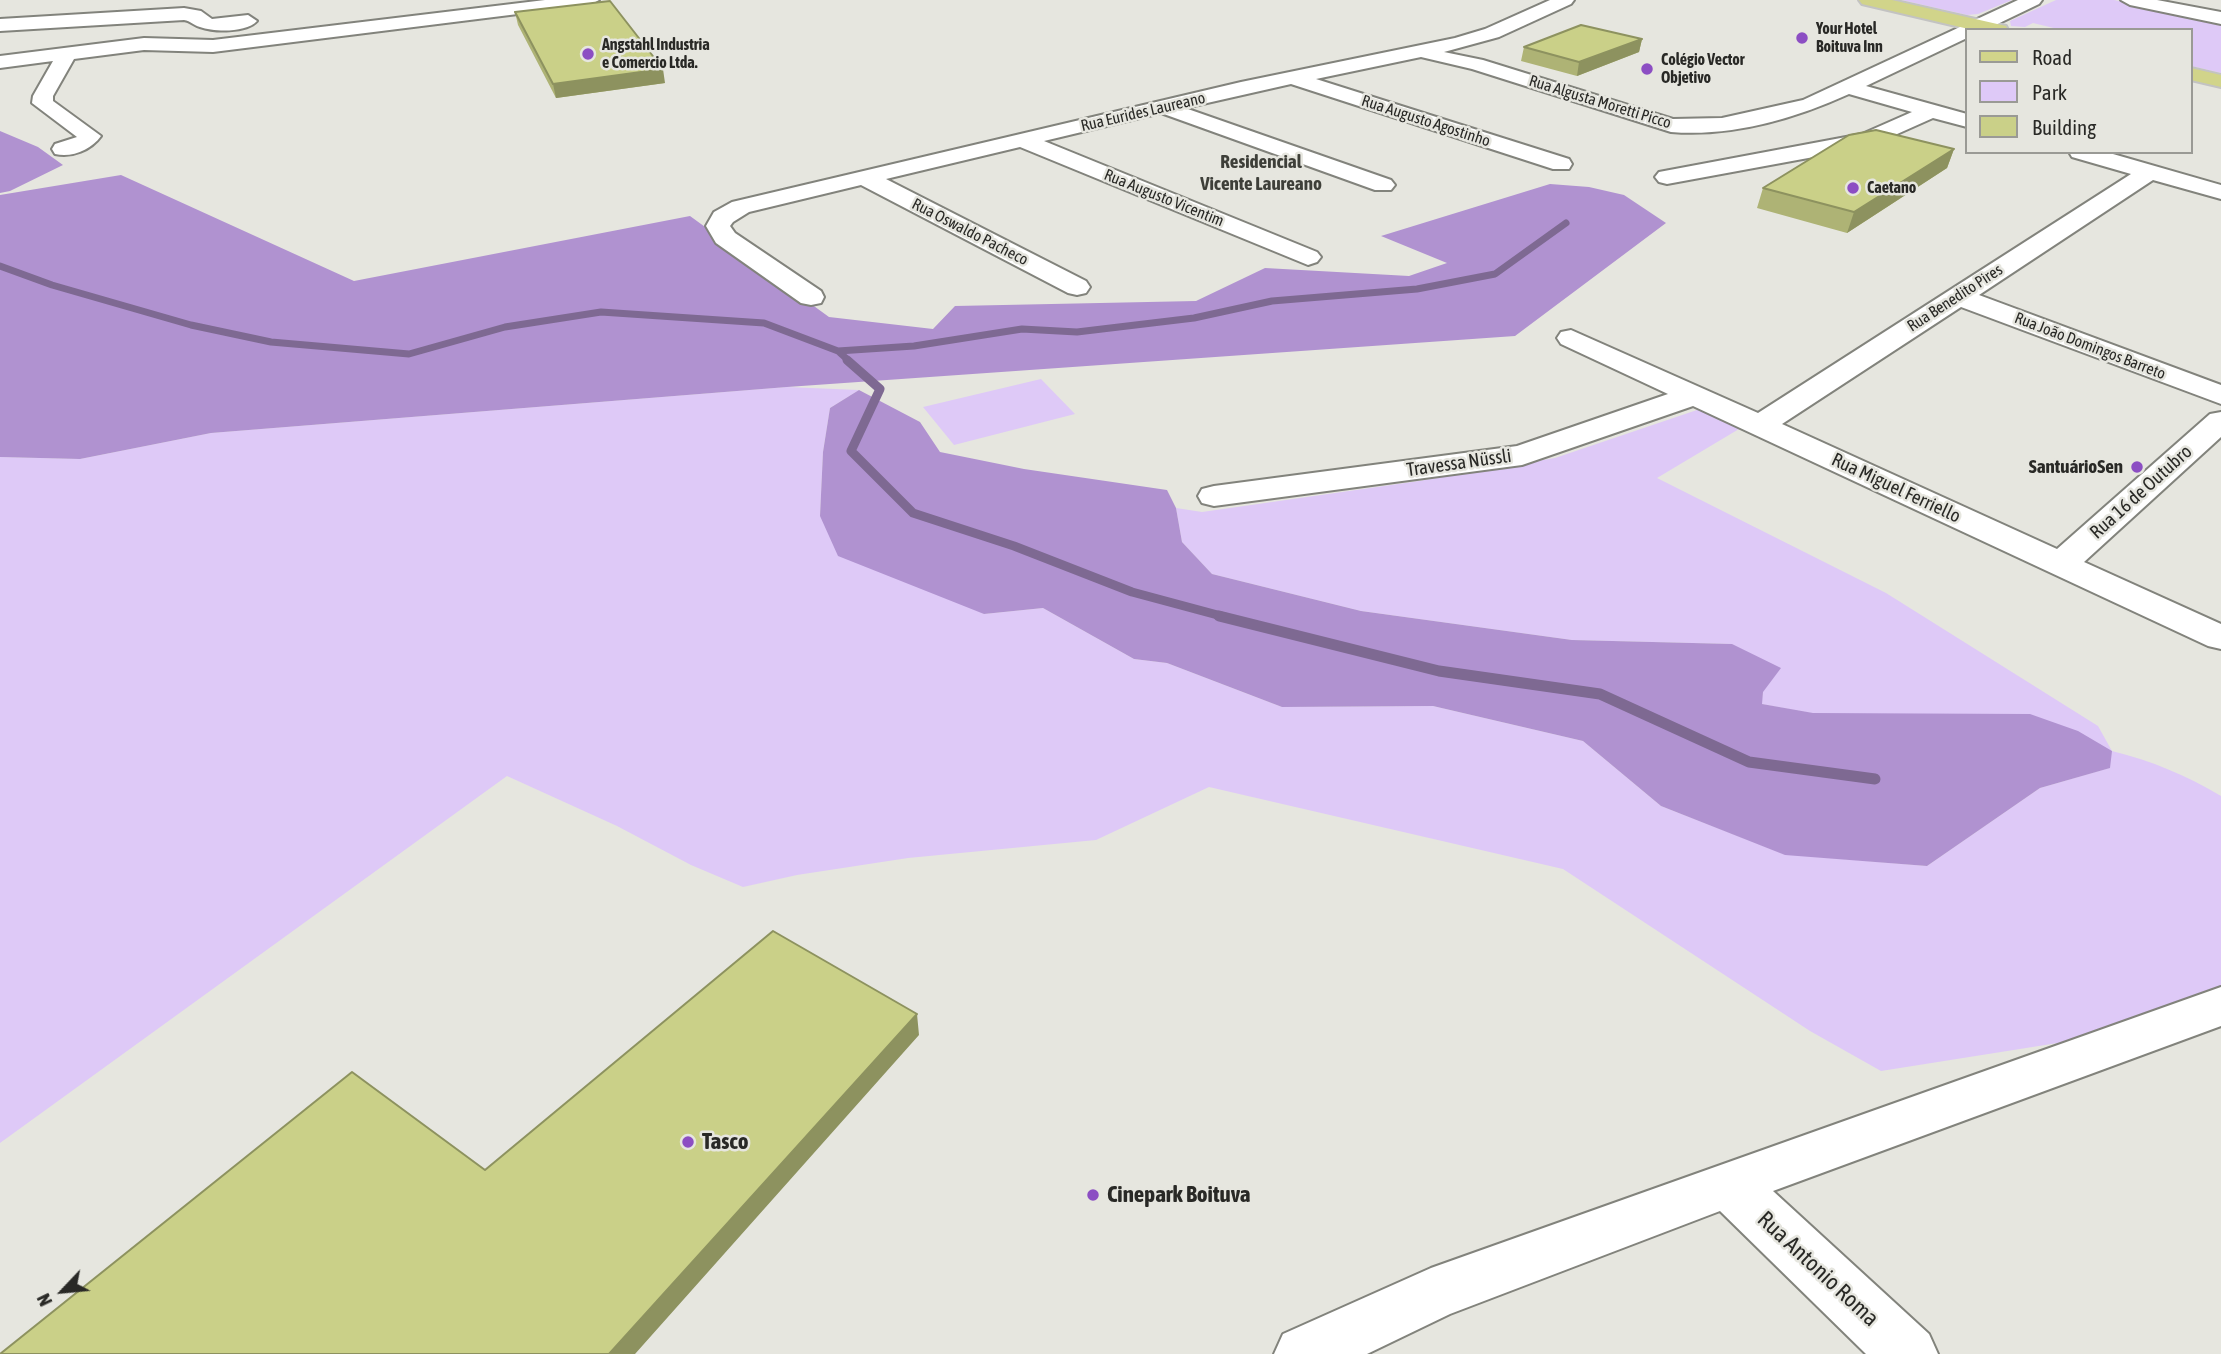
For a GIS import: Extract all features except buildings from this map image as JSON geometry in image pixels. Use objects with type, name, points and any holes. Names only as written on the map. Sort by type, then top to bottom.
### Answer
[{"type":"main road","points":[[1868,0],[1968,28]]},
{"type":"main road","points":[[2193,74],[2221,80]]},
{"type":"street","points":[[0,62],[145,44],[216,46],[535,3],[590,0]]},
{"type":"street","name":"Rua Eurides Laureano","points":[[811,297],[725,237],[718,226],[720,221],[741,207],[863,177],[1292,77],[1459,43],[1492,33],[1566,0]]},
{"type":"street","name":"Rua Algusta Moretti Picco","points":[[1974,28],[2033,0]]},
{"type":"street","points":[[2130,0],[2221,18]]},
{"type":"street","points":[[2188,12],[2219,0]]},
{"type":"street","points":[[0,25],[194,8],[200,21],[214,25],[269,19]]},
{"type":"street","name":"Rua Algusta Moretti Picco","points":[[1410,53],[1476,64],[1680,126],[1779,115],[1810,104],[1966,32]]},
{"type":"street","points":[[1459,43],[1458,51],[1476,64]]},
{"type":"street","points":[[63,149],[83,143],[90,136],[43,103],[43,96],[67,54]]},
{"type":"street","name":"Rua Augusto Agostinho","points":[[1292,77],[1561,164]]},
{"type":"street","points":[[1844,86],[1966,121]]},
{"type":"street","points":[[1163,107],[1383,186]]},
{"type":"street","points":[[1667,177],[1868,139],[1931,111]]},
{"type":"street","name":"Rua Augusto Vicentim","points":[[1021,140],[1308,257]]},
{"type":"street","points":[[2087,154],[2221,192]]},
{"type":"street","name":"Rua Benedito Pires","points":[[1760,425],[2150,172]]},
{"type":"street","name":"Rua Oswaldo Pacheco","points":[[863,177],[1077,287]]},
{"type":"street","name":"Rua João Domingos Barreto","points":[[1958,296],[2221,395]]},
{"type":"street","name":"Rua Miguel Ferriello","points":[[1571,338],[2221,638]]},
{"type":"street","name":"Travessa Nüssli","points":[[1214,496],[1522,455],[1695,395]]},
{"type":"street","name":"Rua 16 de Outubro","points":[[2061,564],[2221,421]]},
{"type":"street","points":[[1304,1354],[1431,1295],[1728,1184],[2221,1006]]},
{"type":"street","name":"Rua Antonio Roma","points":[[1728,1184],[1908,1354]]},
{"type":"green space","points":[[1901,0],[2012,0],[1978,14],[1967,15]]},
{"type":"green space","points":[[2056,0],[2114,0],[2221,22],[2221,73],[2193,66],[2193,28],[2054,28],[2033,23],[2025,27],[2011,26],[2010,21]]},
{"type":"green space","points":[[1041,379],[1075,414],[954,445],[923,407]]},
{"type":"green space","points":[[787,387],[859,390],[830,408],[823,452],[820,516],[984,614],[1043,608],[1134,659],[1167,663],[1282,707],[1433,706],[1583,741],[1661,806],[1784,854],[1927,866],[2040,788],[2109,768],[1761,704],[1763,692],[1732,644],[1572,640],[1361,611],[1212,574],[1182,542],[1176,508],[1202,512],[1419,481],[1555,458],[1697,410],[1708,410],[1744,426],[1657,478],[1886,593],[2098,726],[2112,751],[2168,769],[2221,796],[2221,994],[2064,1042],[1881,1071],[1810,1031],[1563,869],[1209,787],[1096,840],[908,858],[797,875],[743,887],[691,865],[617,826],[507,776],[0,1143],[0,457],[80,459],[211,433]]},
{"type":"shaded area","points":[[0,131],[38,147],[63,165],[10,191],[0,193]]},
{"type":"shaded area","points":[[121,175],[354,281],[690,216],[829,317],[933,329],[955,306],[1196,301],[1265,268],[1409,276],[1447,263],[1381,236],[1550,184],[1589,187],[1624,195],[1666,223],[1515,336],[787,387],[211,433],[80,459],[0,457],[0,195]]},
{"type":"shaded area","points":[[859,390],[920,422],[940,452],[1024,469],[1167,490],[1176,508],[1182,542],[1212,574],[1361,611],[1572,640],[1732,644],[1781,668],[1763,692],[1762,704],[1813,713],[2030,714],[2078,731],[2112,751],[2110,768],[2040,788],[1927,866],[1785,855],[1661,806],[1583,741],[1433,706],[1282,707],[1167,663],[1134,659],[1043,608],[984,614],[838,556],[820,516],[823,452],[830,408]]},
{"type":"waterway","points":[[838,351],[914,346],[1022,329],[1077,332],[1194,318],[1272,301],[1417,289],[1495,274],[1566,223]]},
{"type":"waterway","points":[[0,266],[52,285],[191,325],[271,342],[409,354],[505,327],[601,312],[764,323],[838,351]]},
{"type":"waterway","points":[[838,351],[849,361]]},
{"type":"waterway","points":[[847,360],[880,389],[851,451],[913,513],[1014,546],[1132,592],[1225,617]]},
{"type":"waterway","points":[[1219,616],[1439,671],[1600,694],[1749,762],[1875,779]]},
{"type":"place","name":"Your Hotel Boituva Inn","points":[[1802,38]]},
{"type":"place","name":"Angstahl Industria e Comercio Ltda.","points":[[588,54]]},
{"type":"place","name":"Colégio Vector Objetivo","points":[[1647,69]]},
{"type":"place","name":"Caetano","points":[[1853,188]]},
{"type":"place","name":"SantuárioSen","points":[[2137,467]]},
{"type":"place","name":"Tasco","points":[[688,1142]]},
{"type":"place","name":"Cinepark Boituva","points":[[1093,1195]]},
{"type":"district","name":"Residencial Vicente Laureano","points":[[1261,173]]}]
